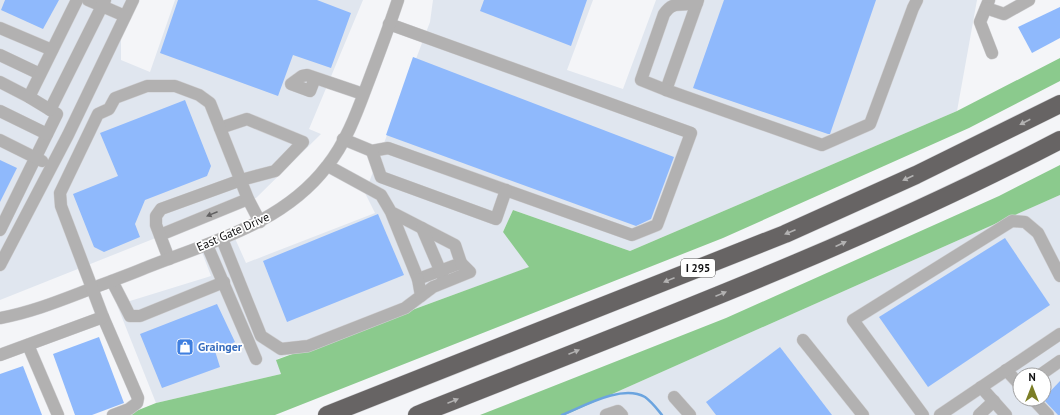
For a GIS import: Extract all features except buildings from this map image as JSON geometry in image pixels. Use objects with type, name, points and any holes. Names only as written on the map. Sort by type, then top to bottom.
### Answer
[{"type":"highway","name":"I 295","points":[[327,415],[785,234],[916,175],[1060,104]]},
{"type":"highway","name":"I 295","points":[[417,415],[805,260],[943,198],[1060,140]]},
{"type":"street","points":[[29,97],[77,0]]},
{"type":"street","points":[[88,0],[104,3],[125,16]]},
{"type":"street","points":[[0,265],[74,122],[133,0]]},
{"type":"street","name":"East Gate Drive","points":[[0,318],[48,306],[207,245],[260,222],[294,200],[311,185],[328,166],[344,139],[363,94],[398,0]]},
{"type":"street","points":[[698,1],[688,5],[673,3],[668,6],[641,80],[822,145],[870,124],[912,8],[917,0]]},
{"type":"street","points":[[992,53],[980,22],[987,4],[1004,14],[1029,0]]},
{"type":"street","points":[[666,90],[698,1]]},
{"type":"street","points":[[0,230],[47,134],[54,112],[104,3]]},
{"type":"street","points":[[344,139],[372,151],[388,148],[632,235],[658,225],[691,133],[389,24]]},
{"type":"street","points":[[0,28],[52,50]]},
{"type":"street","points":[[0,55],[40,74]]},
{"type":"street","points":[[315,78],[363,94]]},
{"type":"street","points":[[0,82],[74,122]]},
{"type":"street","points":[[113,415],[129,409],[137,403],[138,398],[103,317],[61,206],[60,193],[98,114],[109,109],[115,98],[147,86],[175,86],[199,95],[210,103],[248,199],[260,222]]},
{"type":"street","points":[[0,111],[47,134]]},
{"type":"street","points":[[169,259],[156,225],[156,216],[161,209],[241,180],[275,171],[303,142],[247,120],[220,128]]},
{"type":"street","points":[[0,140],[51,166]]},
{"type":"street","points":[[372,151],[381,177],[496,219],[506,190]]},
{"type":"street","points":[[328,166],[381,194],[391,212],[418,280],[421,296]]},
{"type":"street","points":[[160,235],[248,199]]},
{"type":"street","points":[[222,238],[261,336],[281,350],[308,346],[405,308],[461,263],[455,245],[391,212]]},
{"type":"street","points":[[923,415],[853,320],[1012,221],[1025,222],[1038,232],[1060,276]]},
{"type":"street","points":[[422,228],[443,277]]},
{"type":"street","points":[[207,245],[256,359]]},
{"type":"street","points":[[418,280],[443,277]]},
{"type":"street","points":[[112,281],[130,316],[140,316],[224,282]]},
{"type":"street","points":[[0,355],[103,317]]},
{"type":"street","points":[[940,415],[1060,334]]},
{"type":"street","points":[[803,340],[863,415]]},
{"type":"street","points":[[28,345],[58,415]]},
{"type":"street","points":[[1006,370],[1012,376]]},
{"type":"street","points":[[981,387],[1006,415]]},
{"type":"street","points":[[674,397],[690,415]]},
{"type":"street","points":[[979,415],[994,401]]},
{"type":"street","points":[[1040,407],[1048,415]]},
{"type":"street","points":[[606,415],[618,411],[622,415]]},
{"type":"shaded area","points":[[0,0],[135,0],[121,35],[121,60],[150,72],[175,0],[363,0],[309,129],[321,134],[256,198],[0,300]]},
{"type":"shaded area","points":[[433,0],[593,0],[567,70],[623,89],[656,0],[977,0],[957,111],[630,251],[513,210],[503,232],[530,267],[277,359],[281,374],[156,403],[117,305],[211,276],[200,247],[233,234],[246,263],[375,213],[365,193],[430,22]]},
{"type":"shaded area","points":[[1060,195],[1060,415],[565,415]]},
{"type":"green space","points":[[1060,58],[1060,81],[969,128],[723,238],[275,415],[126,415],[156,403],[281,374],[276,360],[529,267],[503,232],[513,210],[630,251],[957,111]]},
{"type":"green space","points":[[1060,165],[1060,195],[565,415],[480,415],[726,318],[999,196]]},
{"type":"waterway","points":[[562,415],[603,398],[625,393],[645,397],[662,415]]},
{"type":"place","name":"Grainger","points":[[185,347]]}]
